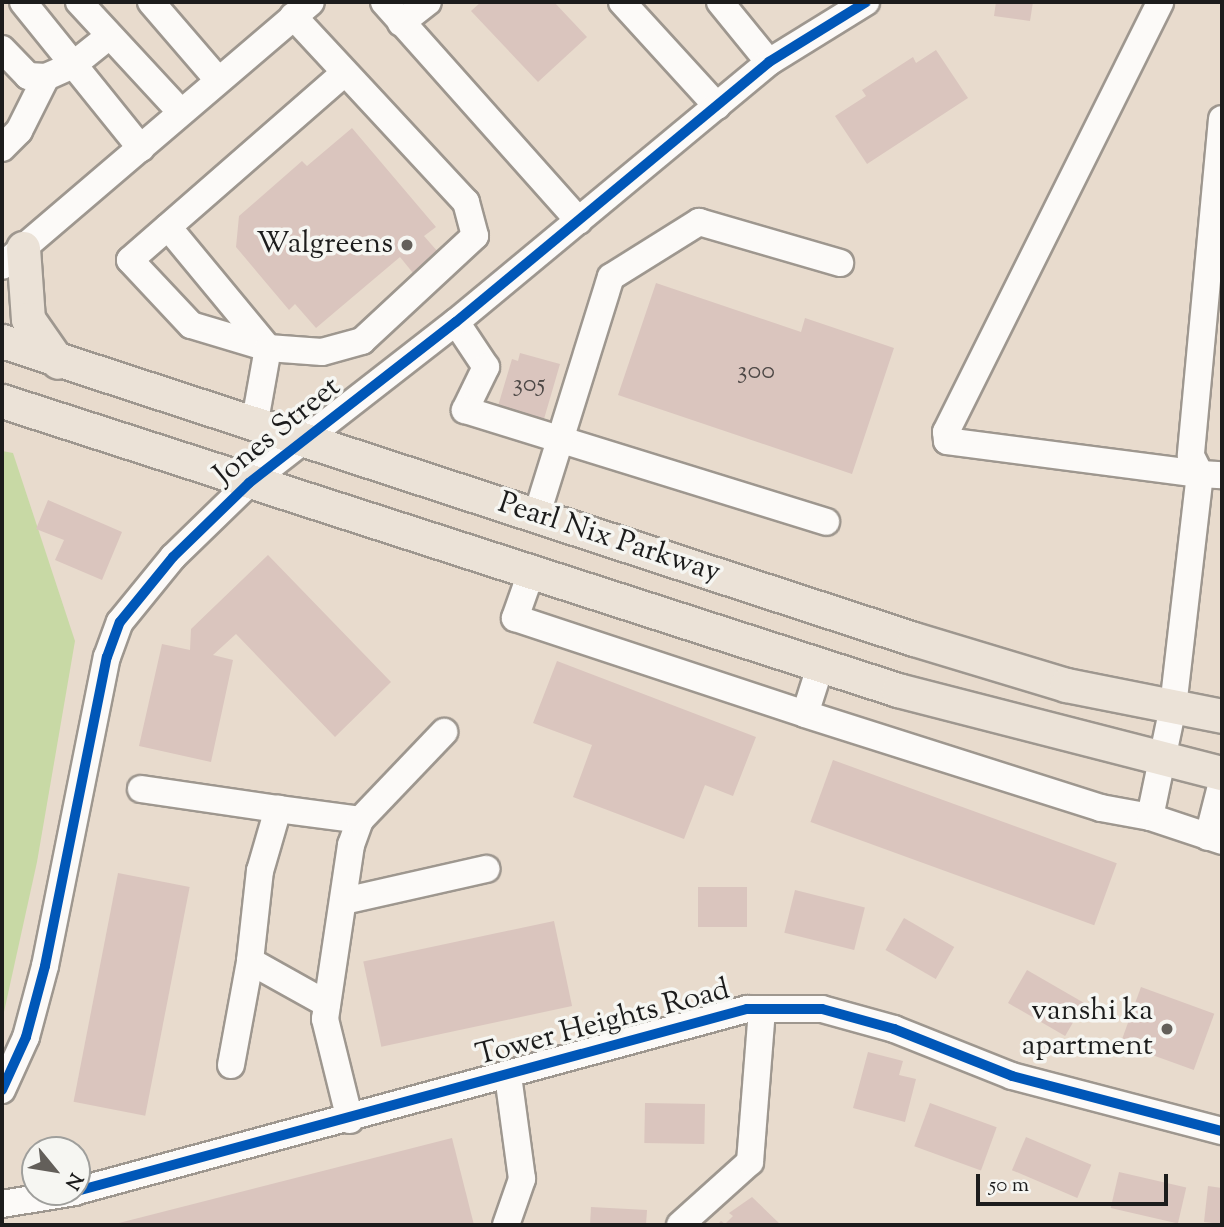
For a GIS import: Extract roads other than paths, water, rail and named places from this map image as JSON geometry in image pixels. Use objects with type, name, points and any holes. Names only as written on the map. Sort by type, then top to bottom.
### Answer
[{"type":"main road","points":[[12,257],[28,319],[58,362]]},
{"type":"main road","name":"Pearl Nix Parkway","points":[[2,341],[58,362],[255,421],[952,650],[1066,685],[1222,716]]},
{"type":"main road","name":"Pearl Nix Parkway","points":[[2,401],[249,483],[532,570],[898,690],[1164,761],[1222,773]]},
{"type":"street","points":[[23,2],[141,148]]},
{"type":"street","points":[[79,2],[108,37],[181,112]]},
{"type":"street","points":[[151,2],[218,80]]},
{"type":"street","points":[[384,2],[579,221]]},
{"type":"street","points":[[401,23],[428,2]]},
{"type":"street","points":[[622,2],[717,106]]},
{"type":"street","points":[[720,2],[769,62]]},
{"type":"street","name":"Jones Street","points":[[2,1090],[26,1037],[45,966],[107,657],[120,622],[173,557],[249,483],[456,323],[769,62],[866,2]]},
{"type":"street","points":[[1160,2],[946,432],[947,442],[1211,474]]},
{"type":"street","points":[[12,257],[301,7],[344,72],[466,202],[475,236],[362,341],[321,352],[268,348],[191,325],[130,260],[344,72]]},
{"type":"street","points":[[2,49],[28,76],[46,77],[73,65],[108,37]]},
{"type":"street","points":[[2,148],[19,131],[46,77]]},
{"type":"street","points":[[1211,474],[1191,456],[1222,119]]},
{"type":"street","points":[[537,514],[563,439],[611,278],[699,222],[840,263]]},
{"type":"street","points":[[167,227],[268,348],[255,421]]},
{"type":"street","points":[[456,323],[486,367],[465,410],[826,522]]},
{"type":"street","points":[[1150,817],[1164,761],[1211,474]]},
{"type":"street","points":[[532,570],[515,618],[805,715],[1101,808],[1150,817],[1215,839],[1222,782]]},
{"type":"street","points":[[805,715],[821,664]]},
{"type":"street","points":[[350,1120],[325,1019],[351,845],[360,820],[444,732]]},
{"type":"street","points":[[141,789],[360,820]]},
{"type":"street","points":[[231,1065],[250,961],[260,871],[278,809]]},
{"type":"street","points":[[344,901],[486,869]]},
{"type":"street","points":[[250,961],[327,1004]]},
{"type":"street","name":"Tower Heights Road","points":[[91,1188],[350,1120],[747,1009],[822,1009],[894,1029],[1012,1076],[1222,1131]]},
{"type":"street","points":[[680,1225],[750,1162],[762,1009]]},
{"type":"street","points":[[506,1225],[522,1179],[508,1076]]},
{"type":"street","name":"Tower Heights Road","points":[[2,1204],[21,1201]]},
{"type":"place","name":"Walgreens","points":[[407,245]]},
{"type":"place","name":"vanshi ka apartment","points":[[1167,1029]]}]
